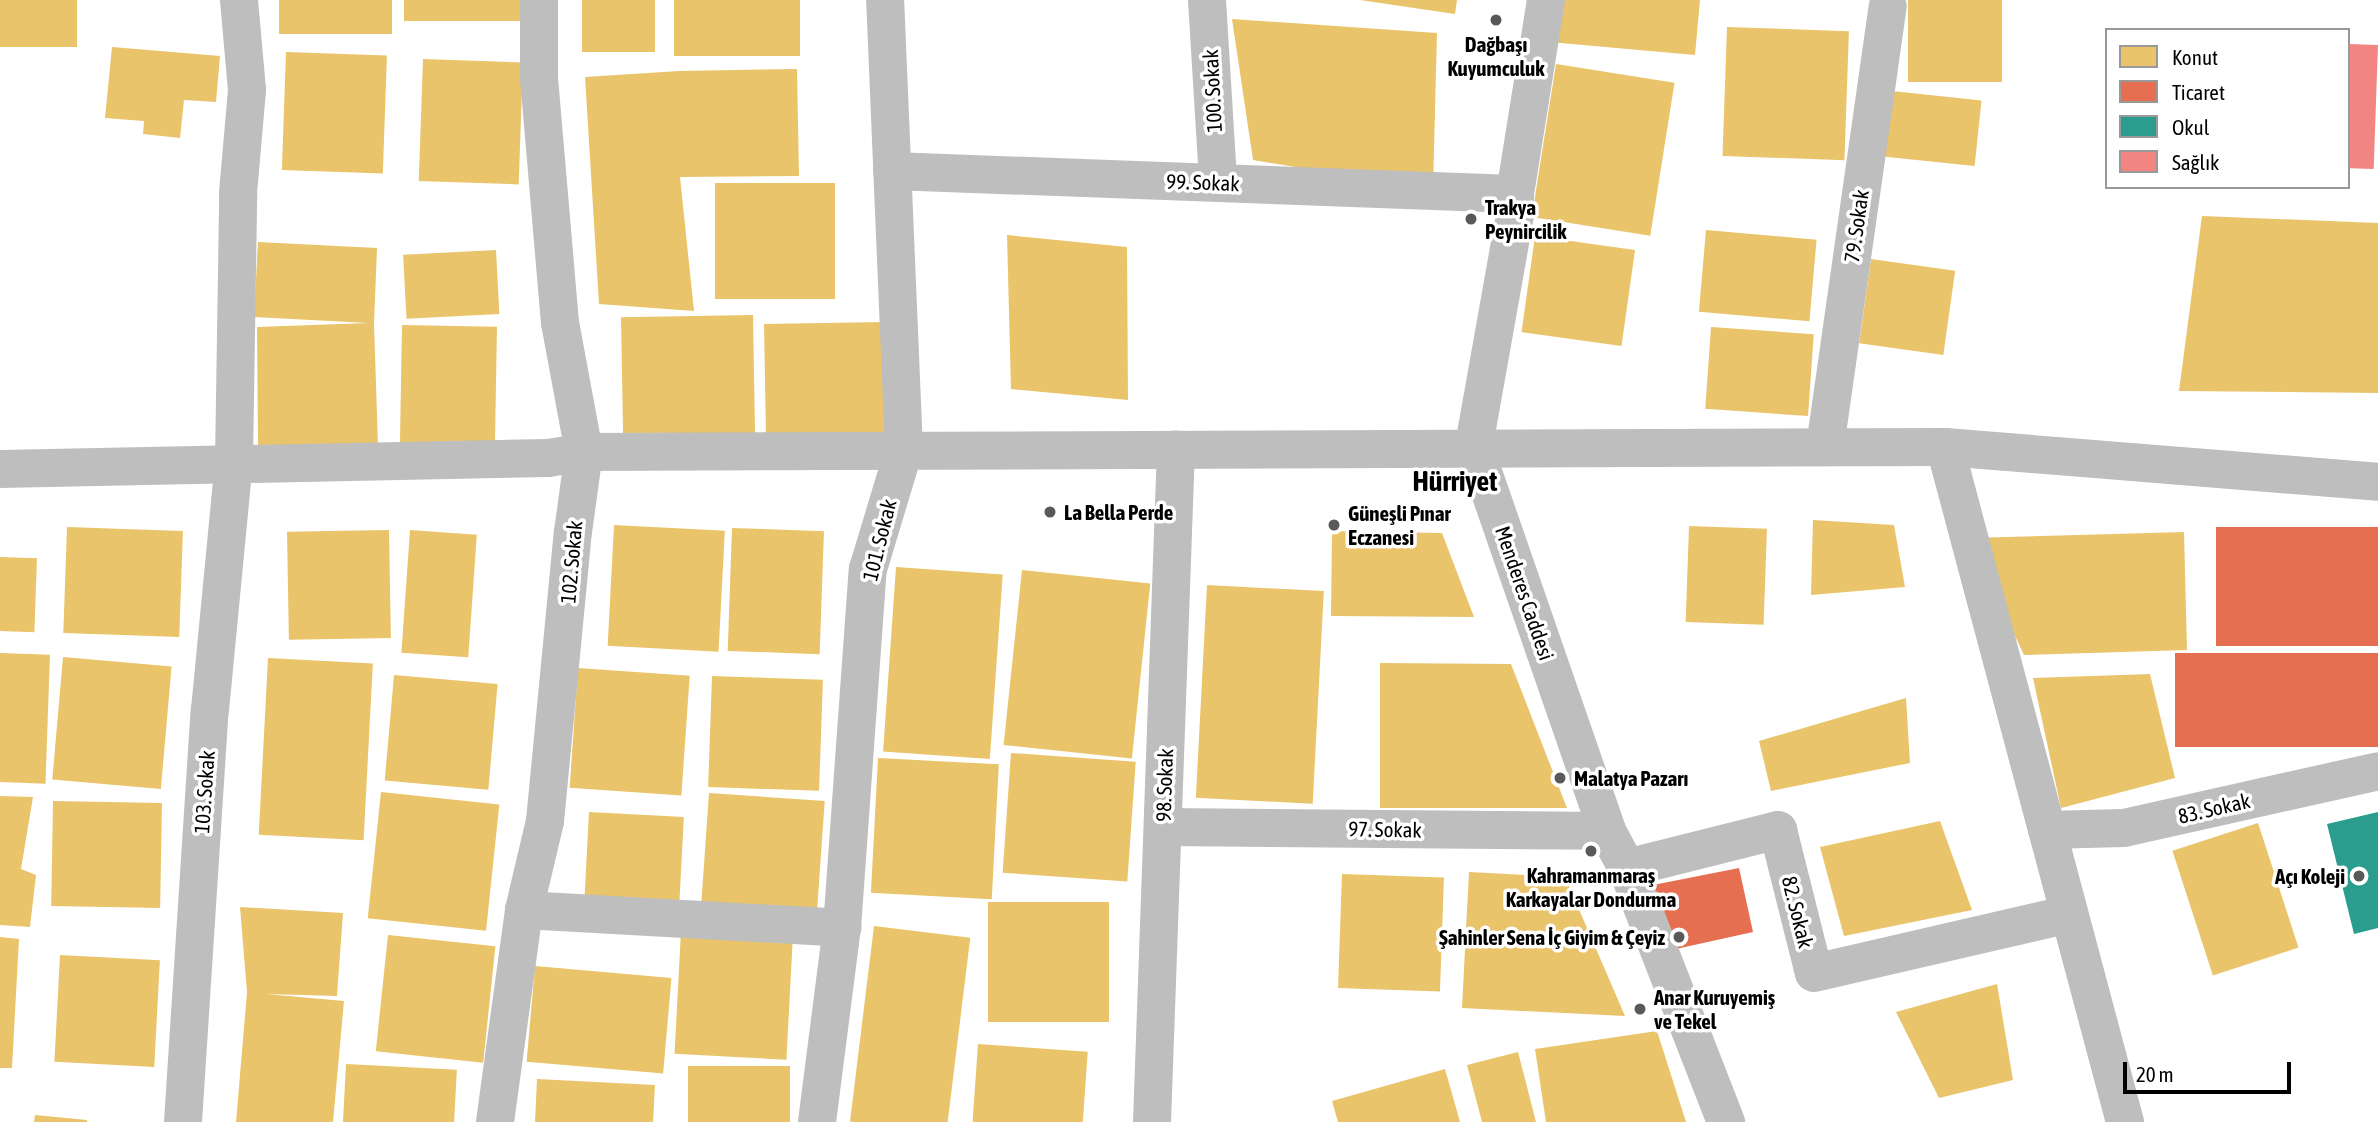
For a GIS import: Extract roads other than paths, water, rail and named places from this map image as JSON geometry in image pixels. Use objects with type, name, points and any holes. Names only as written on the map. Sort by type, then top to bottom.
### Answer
[{"type":"street","name":"103. Sokak","points":[[183,1122],[210,710],[234,463],[238,193],[247,90],[239,0]]},
{"type":"street","name":"102. Sokak","points":[[495,1122],[524,910],[545,821],[573,532],[584,452],[560,323],[539,77],[539,0]]},
{"type":"street","name":"101. Sokak","points":[[817,1122],[842,928],[868,569],[904,450],[885,0]]},
{"type":"street","name":"100. Sokak","points":[[1207,0],[1218,182]]},
{"type":"street","name":"Menderes Caddesi","points":[[1546,0],[1515,194],[1515,215],[1474,446],[1607,831],[1627,868],[1726,1122]]},
{"type":"street","name":"79. Sokak","points":[[1825,446],[1888,6]]},
{"type":"street","name":"99. Sokak","points":[[892,171],[1515,194]]},
{"type":"street","points":[[0,469],[548,458],[584,452],[1945,446],[2378,482]]},
{"type":"street","points":[[1945,446],[2125,1122]]},
{"type":"street","name":"98. Sokak","points":[[1152,1122],[1176,449]]},
{"type":"street","name":"83. Sokak","points":[[2047,830],[2124,828],[2378,771]]},
{"type":"street","name":"97. Sokak","points":[[1163,827],[1607,831]]},
{"type":"street","name":"82. Sokak","points":[[1627,868],[1778,830],[1814,973],[2069,914]]},
{"type":"street","points":[[524,910],[842,928]]},
{"type":"place","name":"Dağbaşı Kuyumculuk","points":[[1496,20]]},
{"type":"place","name":"Trakya Peynircilik","points":[[1471,219]]},
{"type":"place","name":"La Bella Perde","points":[[1050,512]]},
{"type":"place","name":"Güneşli Pınar Eczanesi","points":[[1334,525]]},
{"type":"place","name":"Malatya Pazarı","points":[[1560,778]]},
{"type":"place","name":"Kahramanmaraş Karkayalar Dondurma","points":[[1591,851]]},
{"type":"place","name":"Açı Koleji","points":[[2359,876]]},
{"type":"place","name":"Şahinler Sena İç Giyim & Çeyiz","points":[[1679,937]]},
{"type":"place","name":"Anar Kuruyemiş ve Tekel","points":[[1640,1009]]},
{"type":"district","name":"Hürriyet","points":[[1455,481]]}]
